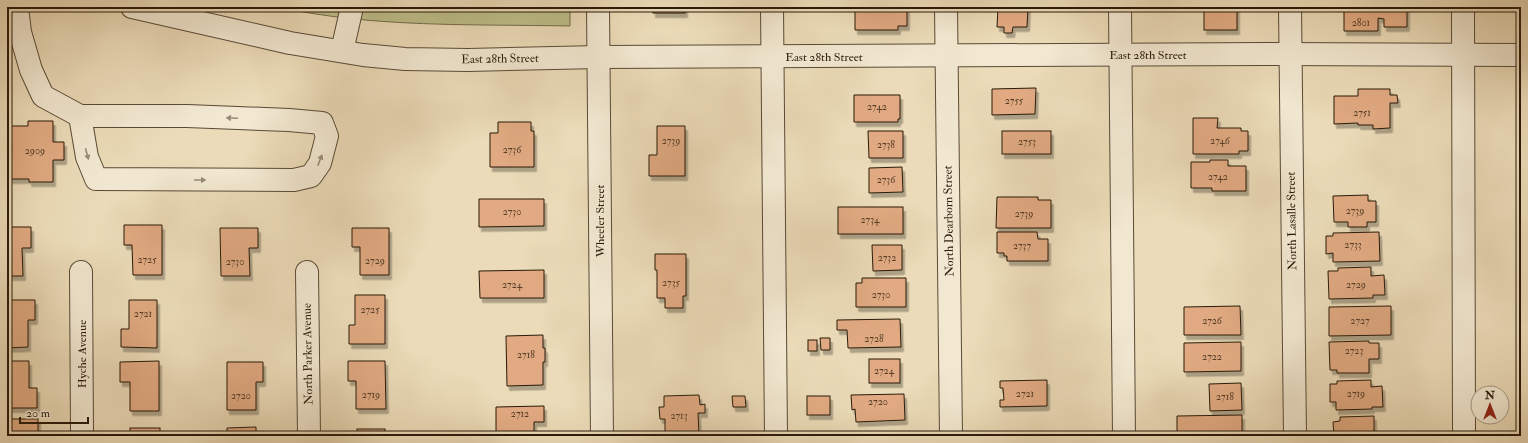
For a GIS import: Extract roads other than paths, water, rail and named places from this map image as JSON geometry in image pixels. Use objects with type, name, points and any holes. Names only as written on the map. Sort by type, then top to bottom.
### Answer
[{"type":"street","points":[[17,7],[22,38],[31,70],[43,96],[80,116],[187,116],[289,120],[322,123],[328,136],[320,163],[311,176],[294,180],[96,179],[87,157],[80,116]]},
{"type":"street","name":"East 28th Street","points":[[132,7],[290,43],[363,55],[405,59],[468,60],[1290,54],[1521,56]]},
{"type":"street","points":[[342,51],[352,7]]},
{"type":"street","name":"Wheeler Street","points":[[598,7],[602,436]]},
{"type":"street","points":[[772,7],[776,436]]},
{"type":"street","name":"North Dearborn Street","points":[[946,7],[951,436]]},
{"type":"street","points":[[1120,7],[1124,436]]},
{"type":"street","name":"North Lasalle Street","points":[[1290,7],[1294,436]]},
{"type":"street","points":[[1463,7],[1464,436]]},
{"type":"street","name":"Hyche Avenue","points":[[81,272],[82,436]]},
{"type":"street","name":"North Parker Avenue","points":[[307,272],[309,436]]}]
